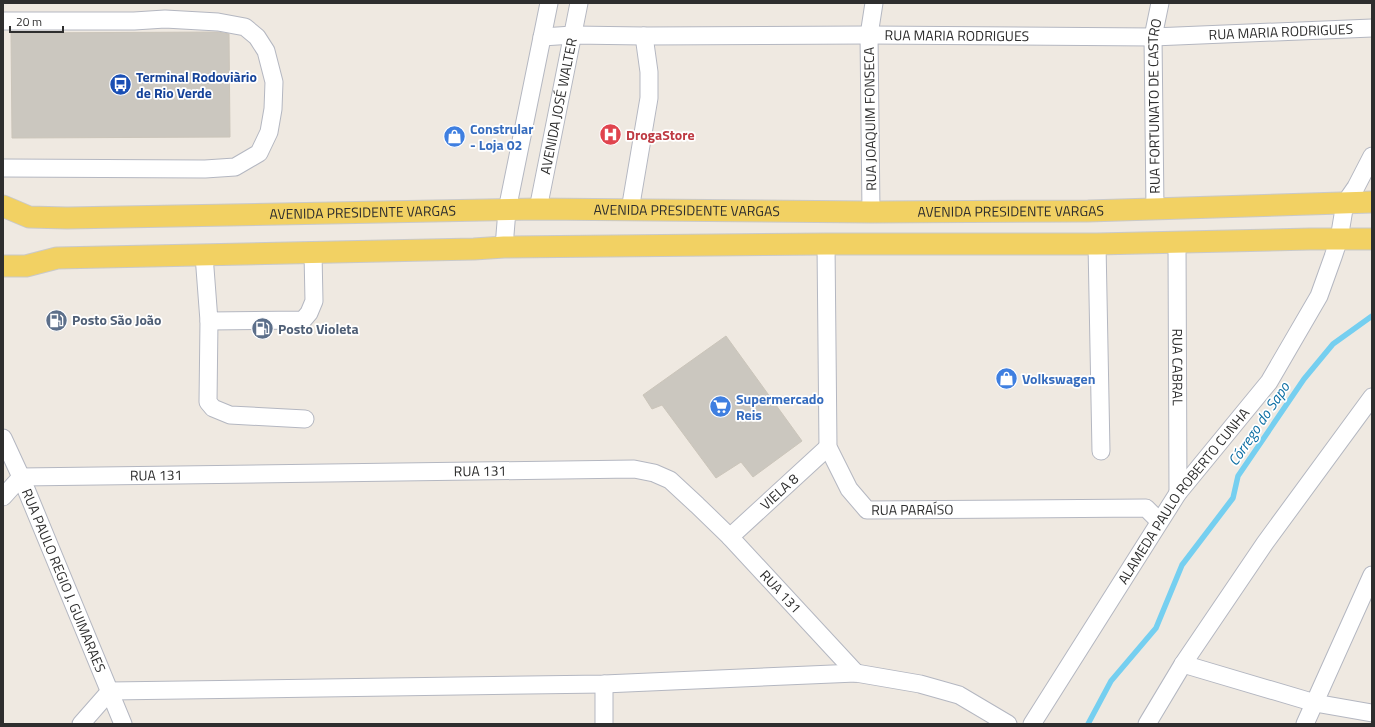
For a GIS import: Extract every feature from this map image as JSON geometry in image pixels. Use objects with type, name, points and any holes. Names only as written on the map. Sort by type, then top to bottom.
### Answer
[{"type":"main road","name":"AVENIDA PRESIDENTE VARGAS","points":[[3,206],[29,217],[67,218],[538,209],[871,212],[1155,209],[1372,202]]},
{"type":"main road","points":[[3,266],[26,266],[57,258],[313,253],[504,247],[826,244],[1097,244],[1372,239]]},
{"type":"street","points":[[504,247],[507,210],[549,3]]},
{"type":"street","name":"AVENIDA JOSÉ WALTER","points":[[538,209],[579,3]]},
{"type":"street","name":"RUA JOAQUIM FONSECA","points":[[871,212],[869,34],[874,3]]},
{"type":"street","name":"RUA FORTUNATO DE CASTRO","points":[[1155,209],[1153,38],[1160,3]]},
{"type":"street","points":[[3,21],[166,19],[218,22],[245,27],[257,37],[266,51],[274,82],[274,110],[266,139],[259,153],[235,167],[205,169],[3,168]]},
{"type":"street","name":"RUA MARIA RODRIGUES","points":[[542,38],[573,35],[644,36],[869,34],[1153,38],[1372,28]]},
{"type":"street","points":[[630,210],[649,98],[644,36]]},
{"type":"street","name":"ALAMEDA PAULO ROBERTO CUNHA","points":[[1032,724],[1178,493],[1269,382],[1319,296],[1334,257],[1339,239],[1345,203],[1356,187],[1372,156]]},
{"type":"street","name":"RUA CABRAL","points":[[1177,242],[1178,493]]},
{"type":"street","name":"RUA PARAÍSO","points":[[826,244],[828,447],[849,489],[867,510],[1146,508],[1159,521]]},
{"type":"street","points":[[1097,244],[1101,451]]},
{"type":"street","points":[[209,321],[303,320],[309,314],[314,301],[313,253]]},
{"type":"street","points":[[204,255],[209,321],[208,402],[213,408],[230,415],[305,419]]},
{"type":"street","points":[[1147,724],[1184,664],[1265,544],[1372,399]]},
{"type":"street","name":"RUA PAULO REGIO J. GUIMARAES","points":[[3,438],[21,477],[123,724]]},
{"type":"street","name":"VIELA 8","points":[[730,537],[828,447]]},
{"type":"street","name":"RUA 131","points":[[21,477],[634,469],[654,473],[670,480],[730,537],[856,673]]},
{"type":"street","points":[[3,497],[21,477]]},
{"type":"street","points":[[1305,724],[1372,575]]},
{"type":"street","points":[[1184,664],[1315,703],[1372,713]]},
{"type":"street","points":[[81,724],[110,691],[604,684],[856,673],[920,684],[959,695],[1008,724]]},
{"type":"street","points":[[604,684],[604,724]]},
{"type":"building","name":"Terminal Rodoviàrio de Rio Verde","points":[[218,32],[229,34],[230,137],[12,138],[11,33]]},
{"type":"building","name":"Supermercado Reis","points":[[726,336],[802,441],[753,477],[741,462],[716,478],[662,405],[652,409],[643,395]]},
{"type":"waterway","name":"Córrego do Sapo","points":[[1088,724],[1111,681],[1156,628],[1182,565],[1233,498],[1238,476],[1304,379],[1333,344],[1372,316]]},
{"type":"place","name":"Terminal Rodoviàrio de Rio Verde","points":[[121,85]]},
{"type":"place","name":"DrogaStore","points":[[610,135]]},
{"type":"place","name":"Constrular - Loja 02","points":[[454,137]]},
{"type":"place","name":"Posto São João","points":[[57,320]]},
{"type":"place","name":"Posto Violeta","points":[[262,329]]},
{"type":"place","name":"Volkswagen","points":[[1007,379]]},
{"type":"place","name":"Supermercado Reis","points":[[720,407]]}]
